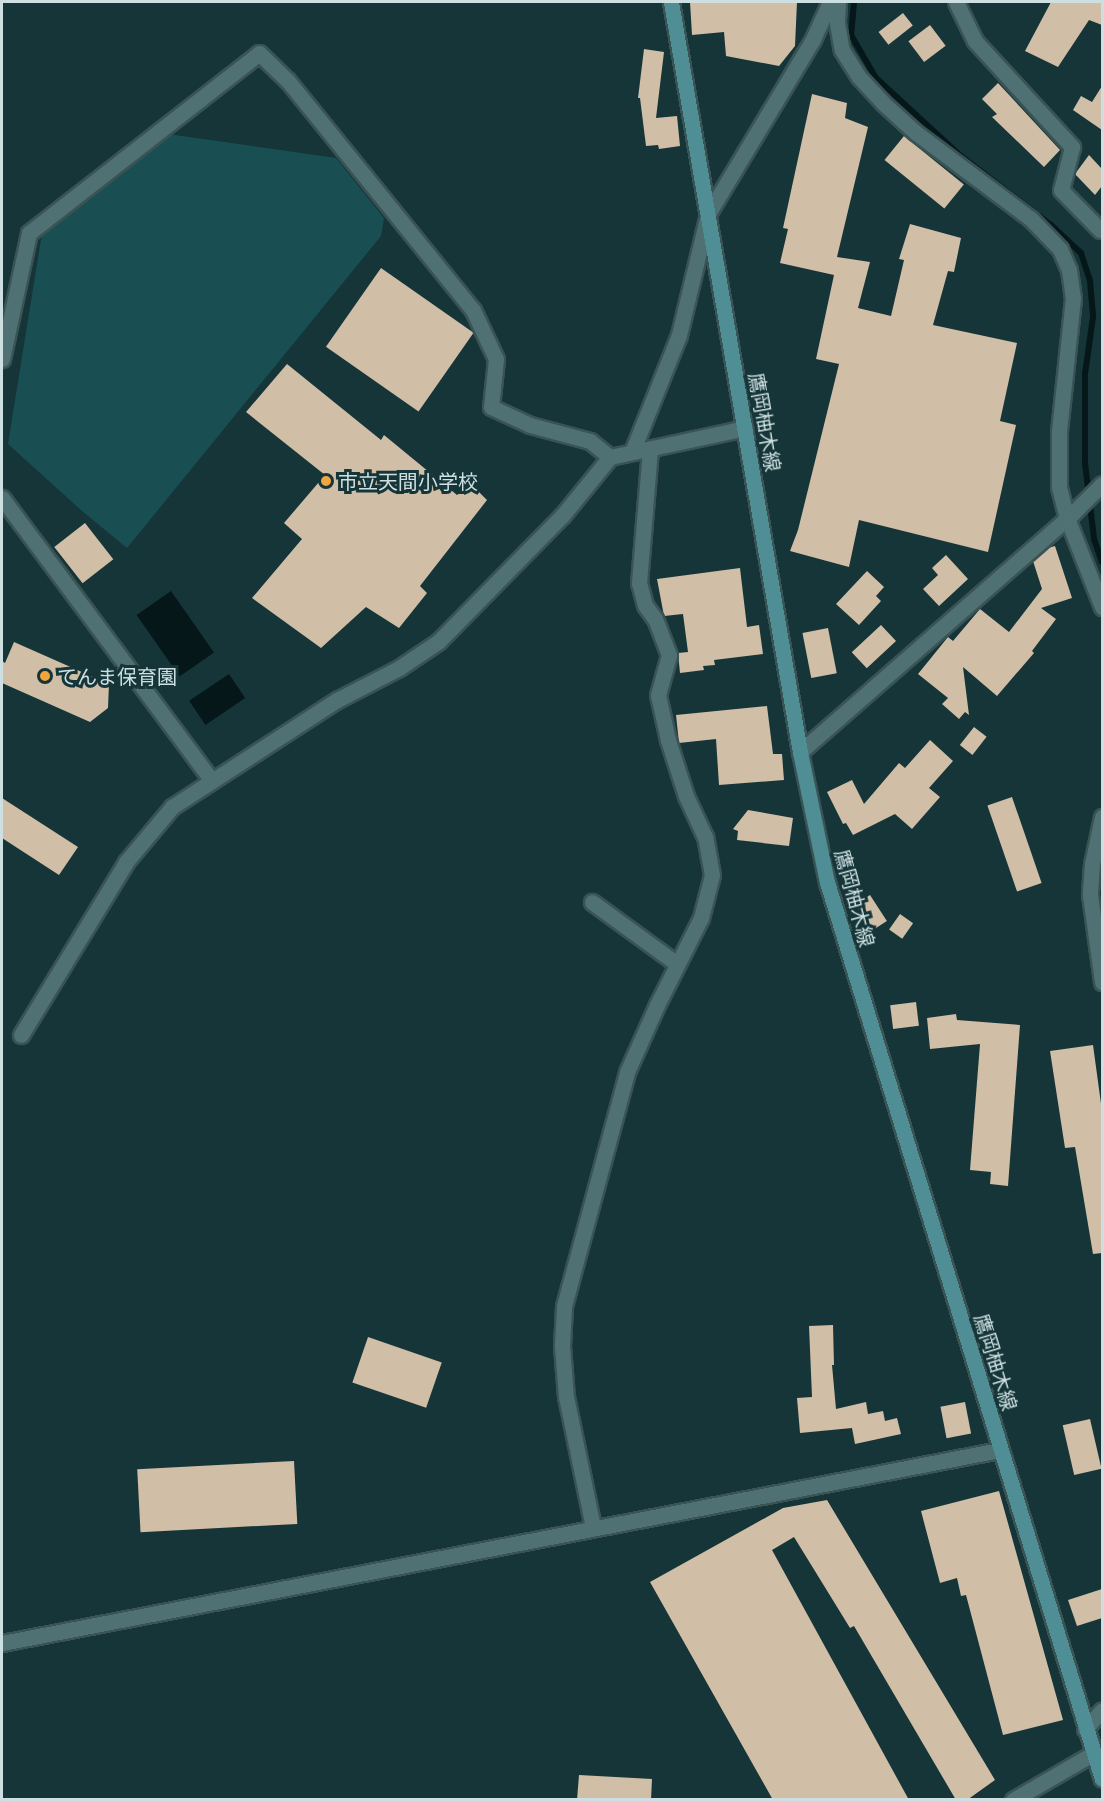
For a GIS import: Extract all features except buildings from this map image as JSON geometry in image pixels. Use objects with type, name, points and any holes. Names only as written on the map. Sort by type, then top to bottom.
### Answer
[{"type":"main road","name":"鷹岡柚木線","points":[[671,2],[800,752],[830,892],[1102,1779]]},
{"type":"street","points":[[632,452],[679,335],[708,213],[813,39],[830,2]]},
{"type":"street","points":[[838,2],[837,23],[842,50],[859,77],[883,104],[915,132],[1031,219],[1060,249],[1069,270],[1073,298],[1059,432],[1059,487],[1102,607]]},
{"type":"street","points":[[956,2],[975,41],[1072,147],[1061,190],[1100,230]]},
{"type":"street","points":[[2,359],[29,233],[259,52],[288,81],[473,310],[496,359],[491,407],[530,425],[590,441],[610,457]]},
{"type":"street","points":[[21,1035],[126,862],[172,807],[337,700],[399,668],[439,640],[562,516],[610,457],[745,429]]},
{"type":"street","points":[[593,1527],[566,1397],[562,1346],[564,1306],[627,1072],[701,918],[712,875],[705,837],[686,796],[671,751],[658,695],[669,655],[655,619],[645,605],[639,583],[650,448]]},
{"type":"street","points":[[800,752],[1070,516],[1100,486]]},
{"type":"street","points":[[2,498],[212,781]]},
{"type":"street","points":[[1102,817],[1092,864],[1090,895],[1102,982]]},
{"type":"street","points":[[592,902],[677,964]]},
{"type":"street","points":[[2,1643],[1000,1450]]},
{"type":"street","points":[[1085,1729],[1102,1710]]},
{"type":"street","points":[[1013,1800],[1094,1753]]},
{"type":"shaded area","points":[[168,134],[336,158],[384,218],[381,236],[127,548],[8,444],[42,233]]},
{"type":"shaded area","points":[[171,591],[214,652],[180,677],[137,615]]},
{"type":"shaded area","points":[[229,674],[245,698],[205,725],[189,701]]},
{"type":"waterway","points":[[854,2],[851,35],[876,78],[962,157],[1051,225],[1081,253],[1090,281],[1093,317],[1085,374],[1085,463],[1094,539],[1102,562]]},
{"type":"place","name":"市立天間小学校","points":[[326,481]]},
{"type":"place","name":"てんま保育園","points":[[45,676]]}]
